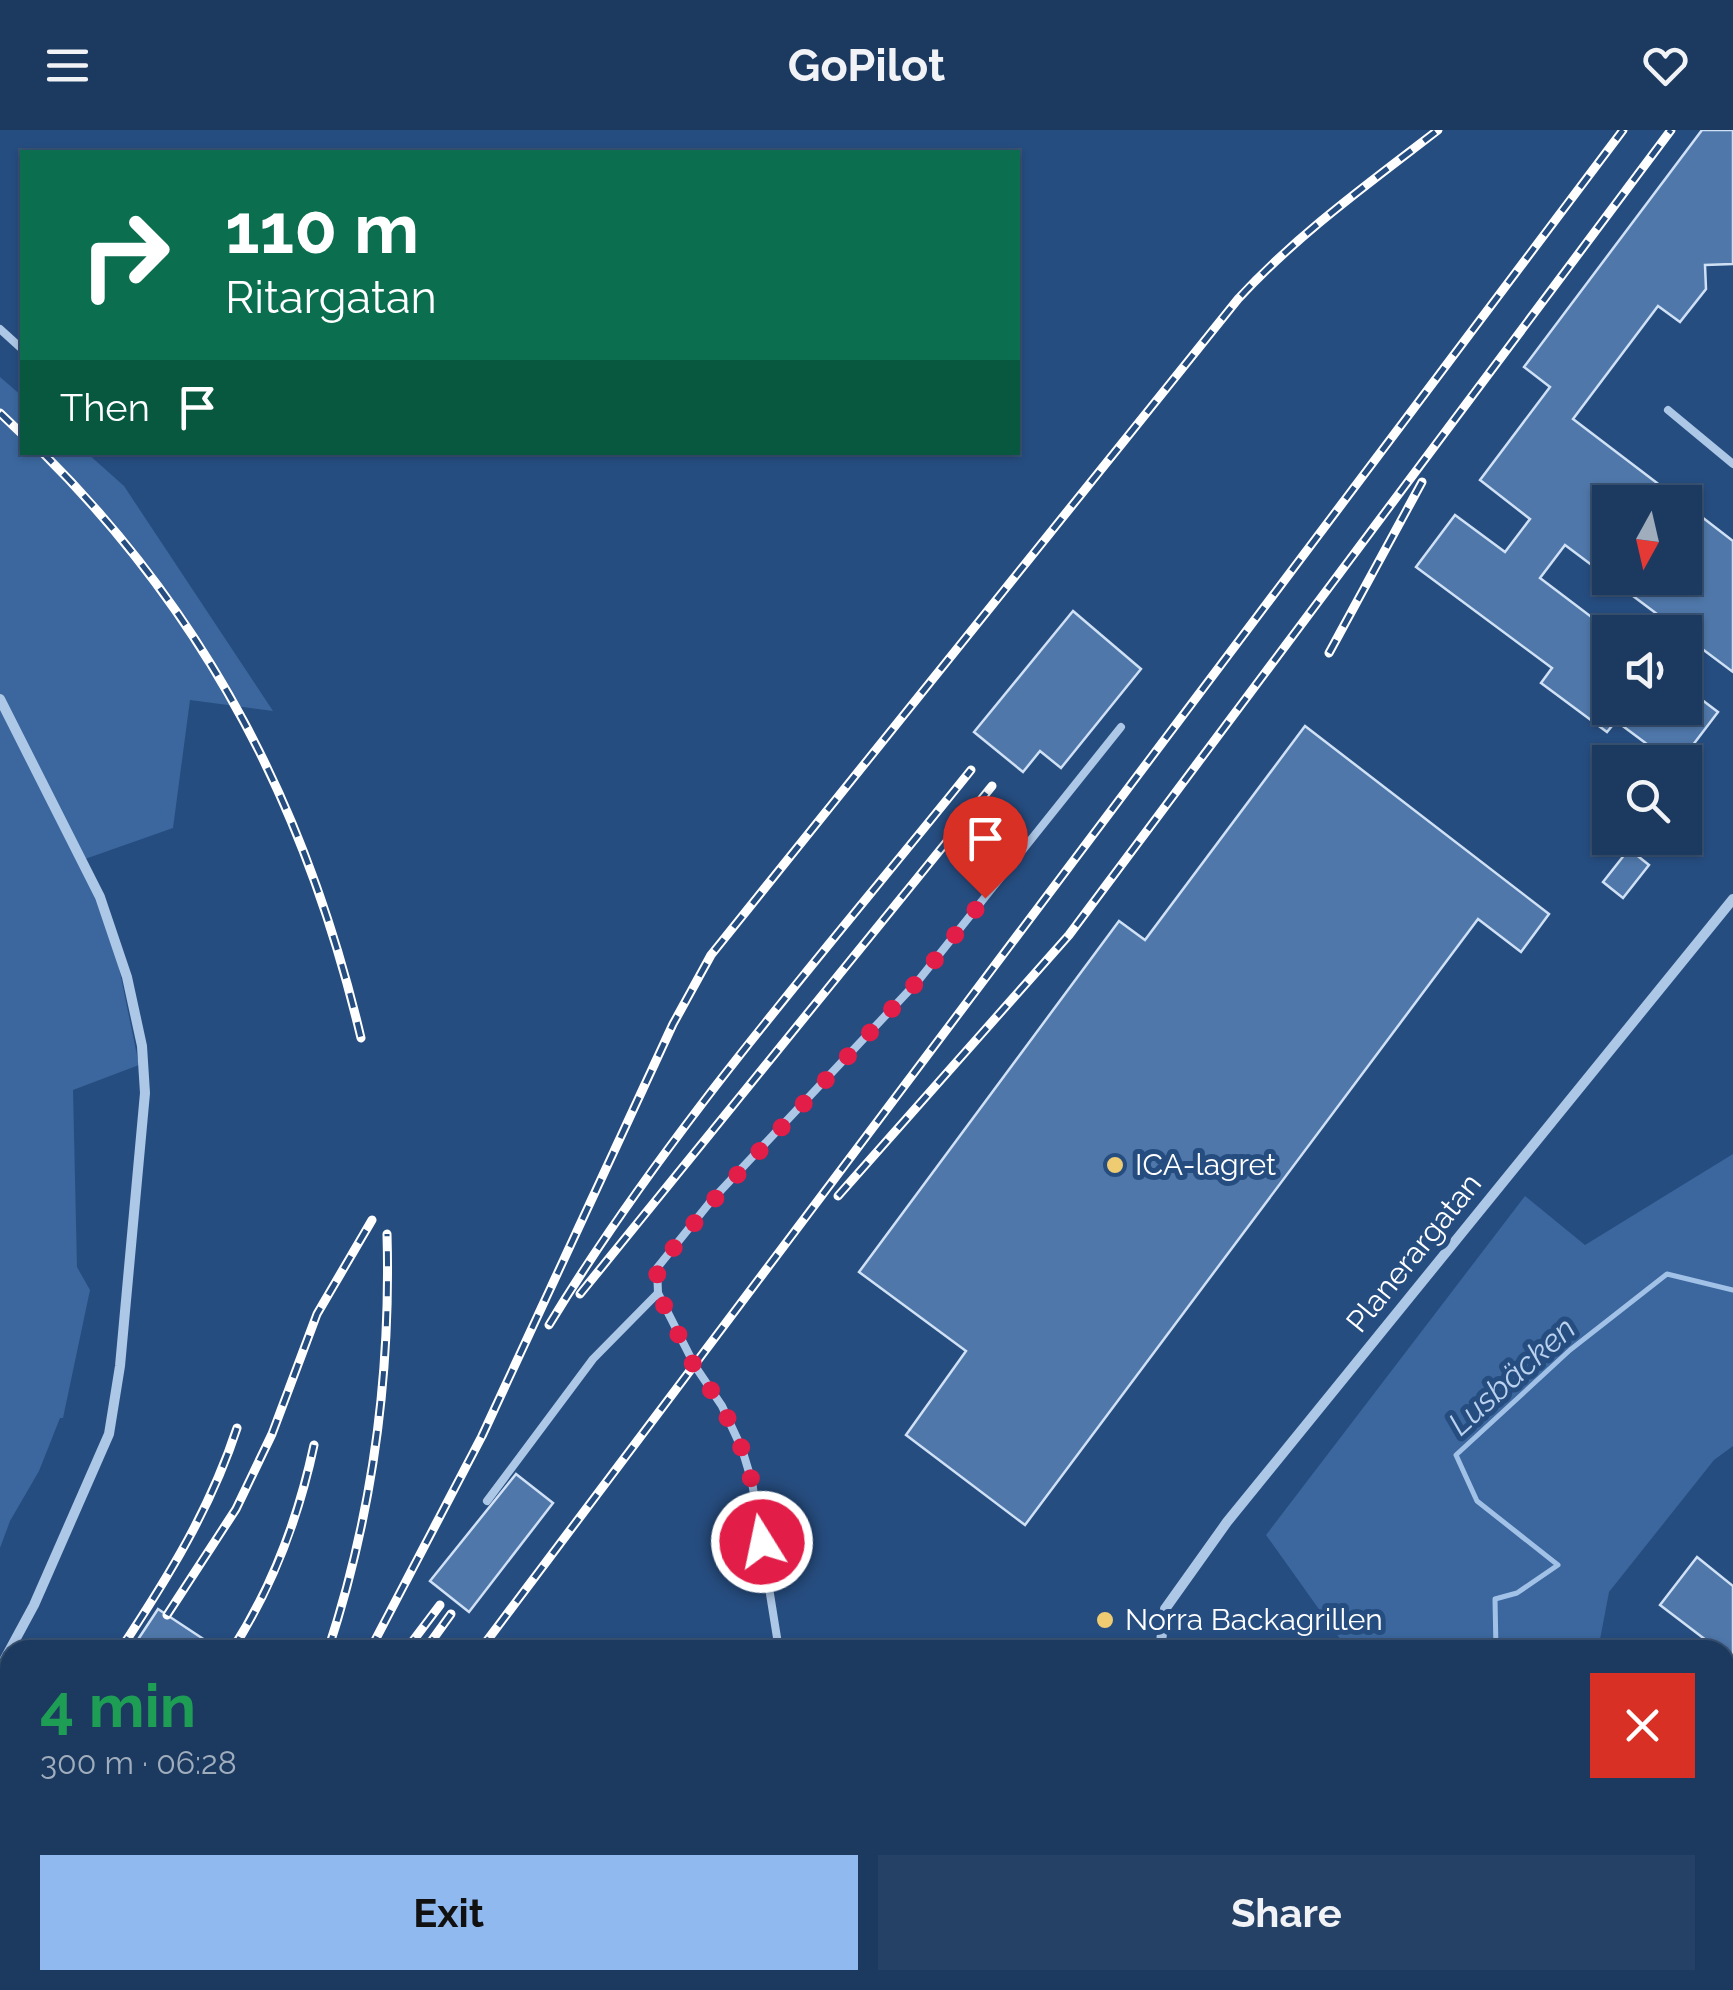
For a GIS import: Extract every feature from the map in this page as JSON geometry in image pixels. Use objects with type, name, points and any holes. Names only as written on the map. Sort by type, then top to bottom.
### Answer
[{"type":"street","points":[[0,699],[100,896],[127,978],[142,1046],[144,1093],[120,1366],[109,1434],[15,1640]]},
{"type":"street","name":"Planerargatan","points":[[1161,1640],[1165,1609],[1227,1522],[1733,899]]},
{"type":"lane","points":[[0,328],[20,347]]},
{"type":"lane","points":[[1668,410],[1733,464]]},
{"type":"lane","points":[[778,1640],[752,1482],[742,1449],[658,1293],[657,1268],[712,1202],[918,981],[1121,727]]},
{"type":"lane","points":[[487,1501],[592,1359],[658,1293]]},
{"type":"shaded area","points":[[0,377],[20,394],[20,455],[89,455],[124,486],[273,711],[190,700],[173,828],[85,859],[108,914],[139,1065],[73,1090],[77,1267],[90,1290],[63,1418],[0,1548]]},
{"type":"shaded area","points":[[1733,1154],[1733,1446],[1714,1460],[1609,1592],[1600,1640],[1341,1640],[1266,1535],[1525,1196],[1585,1245]]},
{"type":"building","points":[[1702,130],[1733,130],[1733,264],[1705,265],[1706,289],[1680,322],[1658,306],[1573,419],[1660,485],[1592,485],[1592,565],[1565,545],[1540,578],[1592,617],[1592,721],[1541,683],[1552,668],[1416,567],[1455,515],[1505,552],[1530,519],[1480,480],[1550,387],[1524,367]]},
{"type":"building","points":[[1702,517],[1733,541],[1733,672],[1702,649],[1702,615],[1658,615],[1632,595],[1702,595]]},
{"type":"building","points":[[1073,611],[1141,669],[1061,768],[1040,751],[1023,772],[974,732]]},
{"type":"building","points":[[1702,700],[1718,712],[1693,745],[1648,745],[1621,725],[1702,725]]},
{"type":"building","points":[[1305,726],[1549,914],[1521,952],[1478,919],[1025,1525],[906,1435],[966,1351],[859,1272],[1119,921],[1145,940]]},
{"type":"building","points":[[1624,855],[1636,855],[1649,865],[1623,898],[1603,882]]},
{"type":"building","points":[[516,1474],[553,1503],[469,1612],[430,1581]]},
{"type":"building","points":[[1697,1557],[1733,1586],[1733,1640],[1706,1640],[1660,1605]]},
{"type":"building","points":[[158,1609],[205,1640],[138,1640]]},
{"type":"waterway","name":"Lusbäcken","points":[[1496,1640],[1495,1599],[1517,1593],[1558,1565],[1477,1501],[1456,1455],[1570,1350],[1667,1274],[1733,1290]]},
{"type":"railway","points":[[375,1640],[482,1436],[673,1024],[711,955],[1238,299],[1309,231],[1438,130]]},
{"type":"railway","points":[[488,1640],[1623,130]]},
{"type":"railway","points":[[838,1196],[1069,935],[1671,130]]},
{"type":"railway","points":[[0,413],[20,432]]},
{"type":"railway","points":[[45,455],[101,515],[155,582],[202,650],[244,722],[312,874],[361,1038]]},
{"type":"railway","points":[[1329,653],[1422,482]]},
{"type":"railway","points":[[549,1325],[596,1251],[697,1110],[971,770]]},
{"type":"railway","points":[[580,1294],[992,786]]},
{"type":"railway","points":[[167,1615],[236,1509],[272,1434],[317,1314],[372,1220]]},
{"type":"railway","points":[[331,1640],[356,1548],[376,1445],[386,1340],[387,1234]]},
{"type":"railway","points":[[126,1640],[186,1543],[237,1428]]},
{"type":"railway","points":[[238,1640],[282,1552],[314,1445]]},
{"type":"railway","points":[[414,1640],[440,1605]]},
{"type":"railway","points":[[432,1640],[451,1614]]},
{"type":"place","name":"ICA-lagret","points":[[1115,1165]]},
{"type":"place","name":"Norra Backagrillen","points":[[1105,1620]]},
{"type":"route","points":[[762,1542],[742,1449],[658,1293],[657,1268],[712,1202],[918,981],[985,898]]}]
